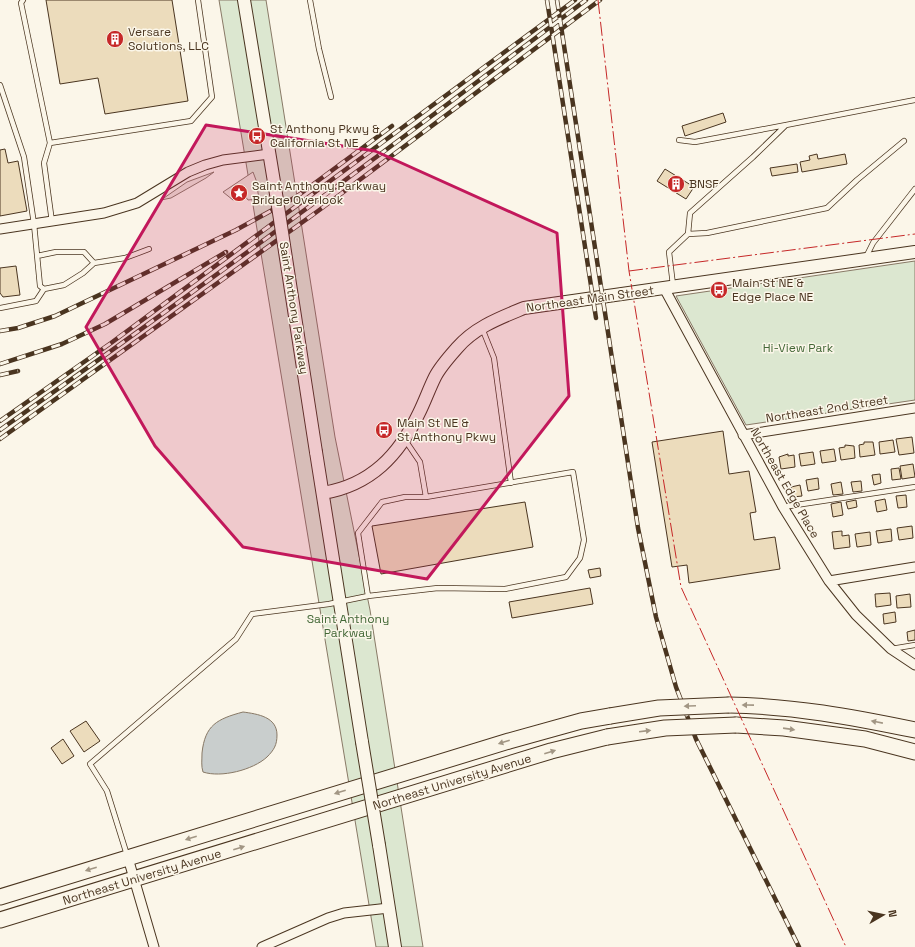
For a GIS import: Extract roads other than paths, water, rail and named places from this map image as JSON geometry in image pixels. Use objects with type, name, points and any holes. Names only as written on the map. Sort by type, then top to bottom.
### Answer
[{"type":"main road","name":"Northeast University Avenue","points":[[0,897],[509,741],[580,721],[659,708],[759,705],[823,712],[915,730]]},
{"type":"main road","name":"Northeast University Avenue","points":[[0,920],[563,748],[607,737],[665,728],[736,725],[784,728],[865,739],[913,752]]},
{"type":"street","name":"Saint Anthony Parkway","points":[[244,0],[341,600],[395,947]]},
{"type":"street","points":[[0,229],[52,222],[120,209],[137,203],[188,172],[205,165],[223,160],[269,154]]},
{"type":"street","name":"Northeast Main Street","points":[[323,492],[333,491],[361,481],[387,464],[405,440],[419,414],[435,376],[458,347],[481,327],[524,308],[915,252]]},
{"type":"street","name":"Northeast Edge Place","points":[[669,288],[743,435],[783,507],[829,581],[856,615],[891,649],[915,665]]},
{"type":"street","name":"Northeast 2nd Street","points":[[743,435],[915,408]]},
{"type":"street","points":[[829,581],[915,567]]},
{"type":"street","points":[[128,858],[154,947]]},
{"type":"street","points":[[262,947],[328,918],[344,913],[389,908]]},
{"type":"lane","points":[[23,0],[21,3],[50,143],[44,163],[52,222]]},
{"type":"lane","points":[[50,143],[191,121],[212,97],[198,0]]},
{"type":"lane","points":[[310,0],[319,49],[332,97]]},
{"type":"lane","points":[[0,85],[2,97],[24,157],[34,224],[40,286],[44,289]]},
{"type":"lane","points":[[679,140],[695,142],[915,100]]},
{"type":"lane","points":[[688,234],[690,213],[753,157],[786,125]]},
{"type":"lane","points":[[669,288],[669,252],[688,234],[707,233],[827,208],[857,180],[904,141]]},
{"type":"lane","points":[[865,259],[873,243],[915,188]]},
{"type":"lane","points":[[0,308],[36,301],[44,289],[64,286],[83,273],[94,263],[125,258],[149,249]]},
{"type":"lane","points":[[37,256],[56,252],[84,252],[94,263]]},
{"type":"lane","points":[[481,327],[494,358],[511,483]]},
{"type":"lane","points":[[405,440],[420,462],[426,497]]},
{"type":"lane","points":[[128,858],[107,791],[90,764],[236,640],[252,614],[329,604],[341,600],[368,596],[438,588],[505,589],[566,577],[580,558],[584,540],[573,472],[426,497],[405,497],[382,502],[358,533],[368,596]]},
{"type":"lane","points":[[783,507],[915,487]]},
{"type":"lane","points":[[891,649],[915,645]]},
{"type":"railway","points":[[547,0],[596,318]]},
{"type":"railway","points":[[557,0],[638,528],[656,617],[676,687],[696,739],[799,947]]},
{"type":"railway","points":[[0,421],[111,343],[575,0]]},
{"type":"railway","points":[[0,430],[295,217],[586,0]]},
{"type":"railway","points":[[0,439],[318,211],[600,0]]},
{"type":"railway","points":[[0,331],[18,328],[55,316],[236,230],[296,197],[392,126]]},
{"type":"railway","points":[[0,364],[62,344],[105,324],[226,252]]},
{"type":"railway","points":[[0,375],[18,371]]},
{"type":"place","name":"Versare Solutions, LLC","points":[[115,39]]},
{"type":"place","name":"St Anthony Pkwy & California St NE","points":[[257,136]]},
{"type":"place","name":"BNSF","points":[[676,184]]},
{"type":"place","name":"Saint Anthony Parkway Bridge Overlook","points":[[239,193]]},
{"type":"place","name":"Main St NE & Edge Place NE","points":[[719,290]]},
{"type":"place","name":"Main St NE & St Anthony Pkwy","points":[[384,430]]},
{"type":"park label","name":"Hi-View Park","points":[[798,348]]}]
